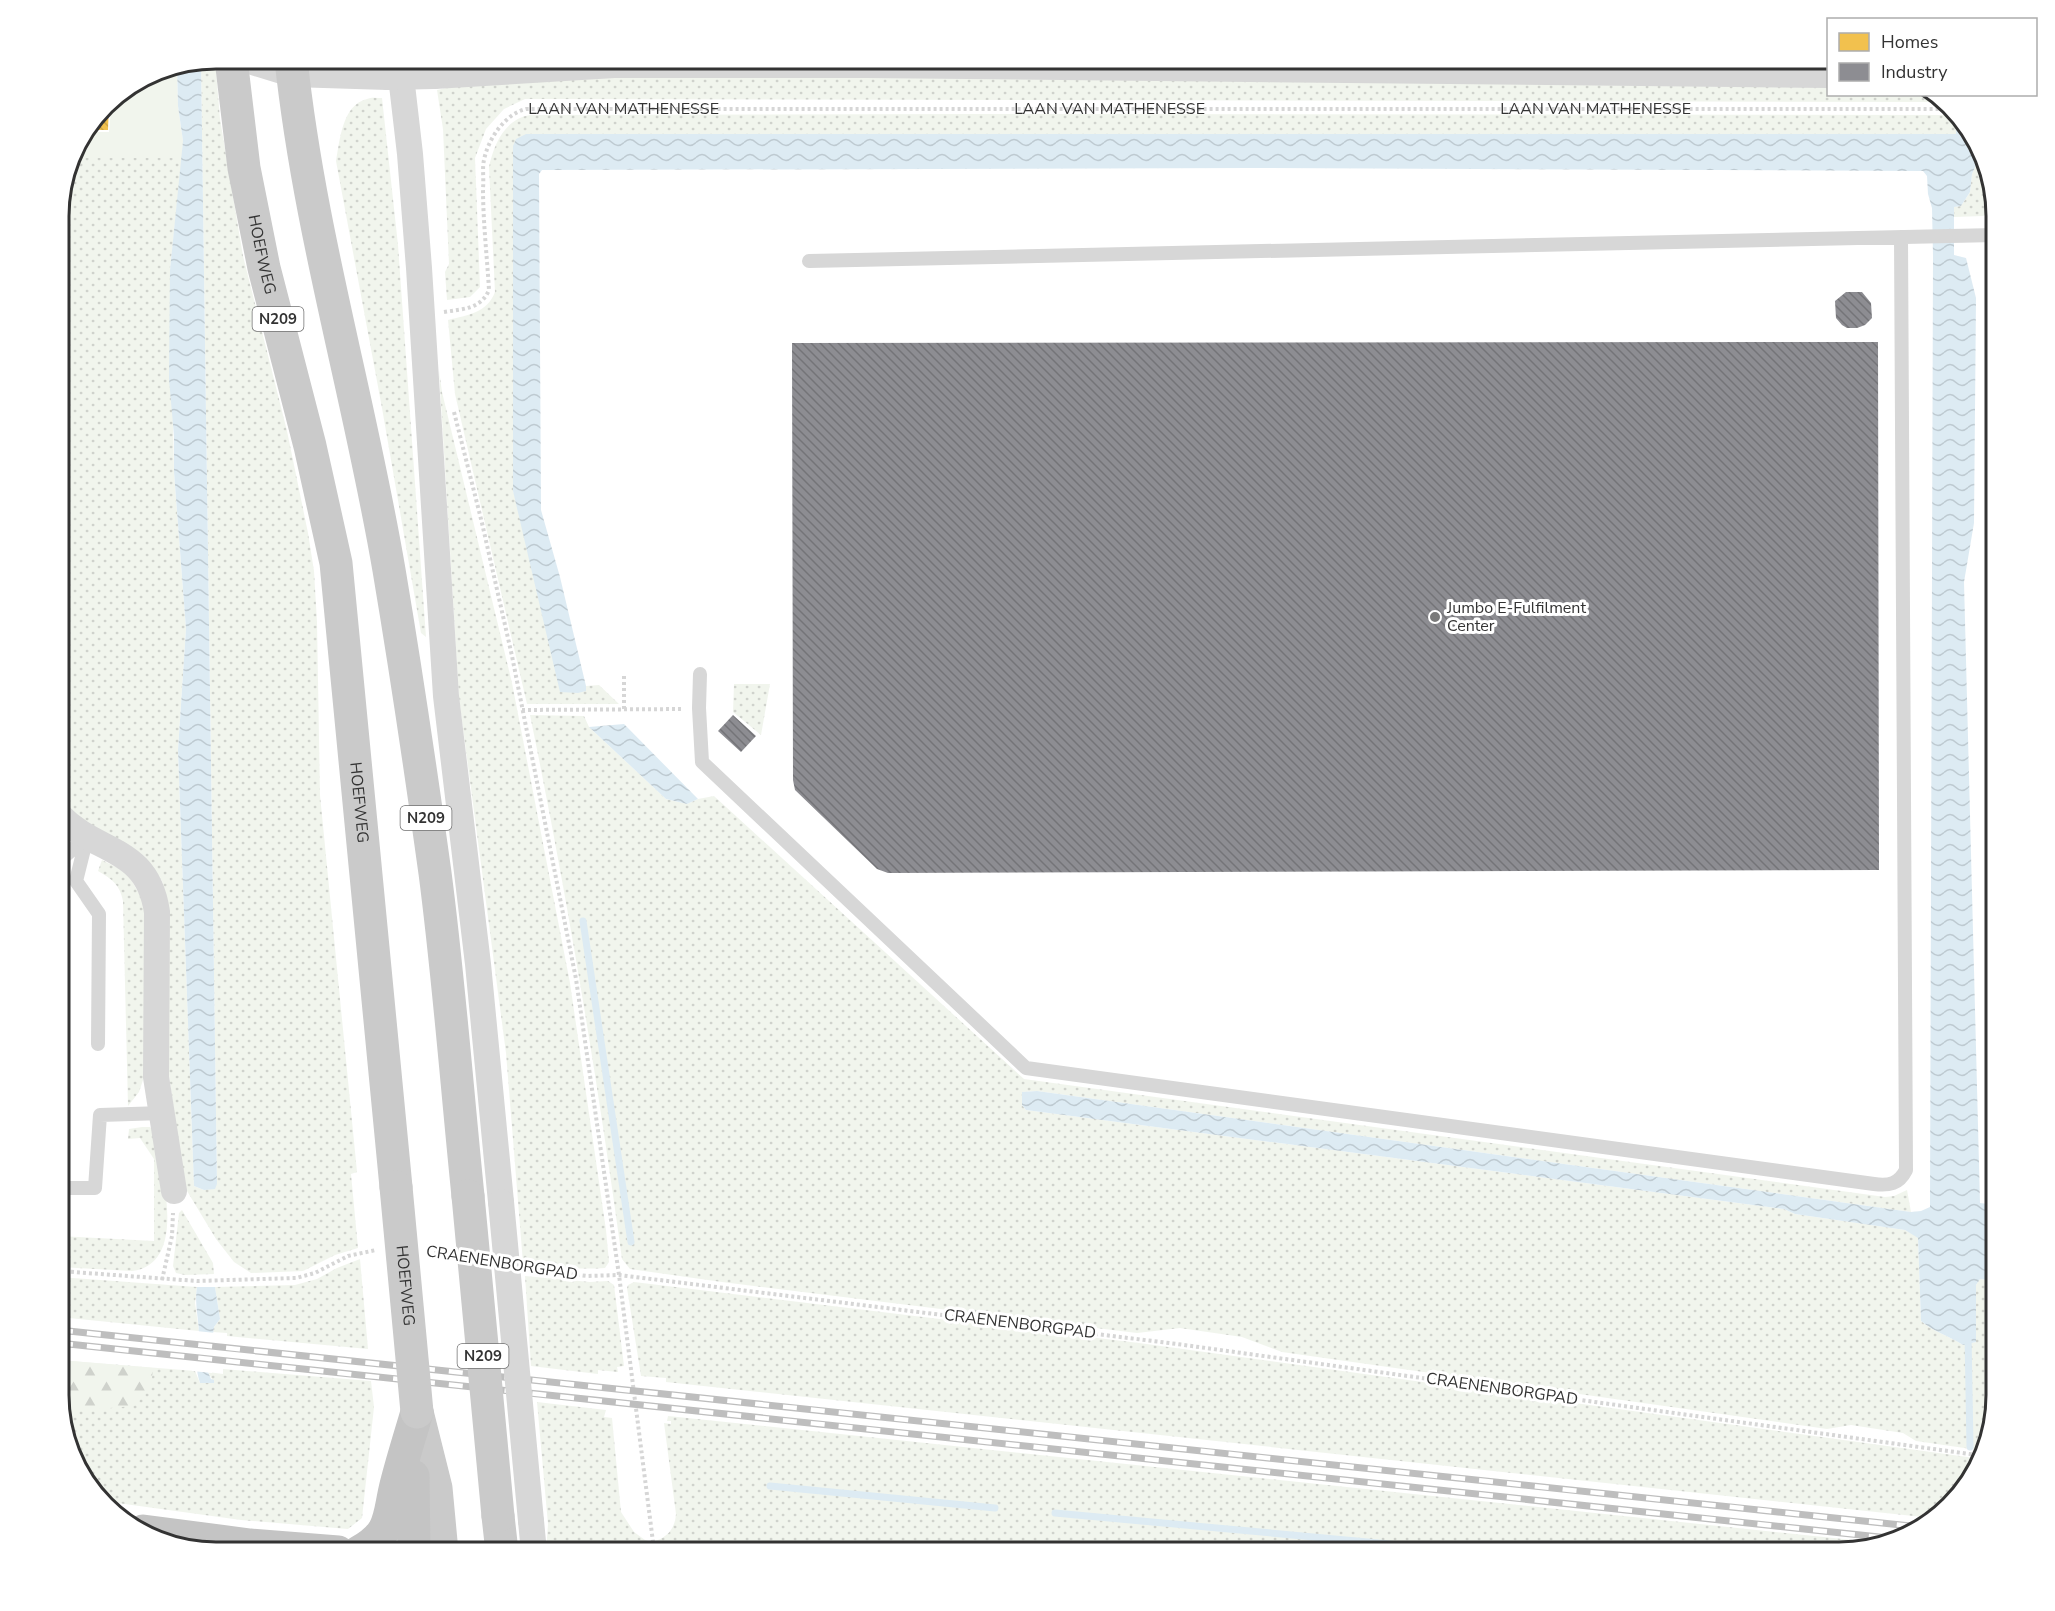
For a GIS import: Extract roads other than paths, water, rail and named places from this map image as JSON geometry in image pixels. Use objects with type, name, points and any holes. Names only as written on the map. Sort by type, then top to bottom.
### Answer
[{"type":"highway","name":"N209","points":[[414,1542],[417,1412]]},
{"type":"highway","name":"N209","points":[[374,1542],[384,1530],[415,1508]]},
{"type":"highway","points":[[171,1535],[227,1542]]},
{"type":"main road","name":"HOEFWEG","points":[[232,69],[244,168],[264,268],[310,446],[337,570],[417,1412]]},
{"type":"main road","name":"N209","points":[[292,69],[297,112],[322,249],[389,569],[435,876],[501,1542]]},
{"type":"main road","name":"N209","points":[[415,1508],[436,1542]]},
{"type":"street","points":[[395,69],[410,154],[446,696],[478,963],[533,1542]]},
{"type":"street","points":[[411,69],[434,73],[499,69]]},
{"type":"street","points":[[1540,69],[1827,72]]},
{"type":"street","points":[[69,826],[122,855],[140,869],[150,884],[154,896],[157,912],[156,1077],[174,1191]]},
{"type":"lane","points":[[809,261],[1986,235]]},
{"type":"lane","points":[[700,674],[702,762],[1026,1068],[1886,1186],[1894,1184],[1902,1178],[1906,1170],[1901,237]]},
{"type":"lane","points":[[69,852],[87,837]]},
{"type":"lane","points":[[87,837],[76,881],[99,914],[98,1044]]},
{"type":"lane","points":[[69,1188],[95,1188],[100,1115],[163,1113]]},
{"type":"water","points":[[201,70],[217,1184],[215,1189],[204,1190],[194,1186],[178,750],[186,629],[169,379],[170,270],[183,141],[178,106],[177,75]]},
{"type":"water","points":[[1956,128],[1976,163],[1970,192],[1961,206],[1954,207],[1954,255],[1966,258],[1976,298],[1974,523],[1964,582],[1980,1203],[1986,1204],[1986,1280],[1980,1279],[1976,1285],[1976,1342],[1963,1345],[1921,1321],[1918,1238],[1905,1230],[1795,1214],[1784,1209],[1026,1110],[1022,1105],[1022,1092],[1037,1091],[1911,1212],[1930,1207],[1933,256],[1932,208],[1927,176],[1923,171],[1248,168],[542,170],[539,174],[541,510],[560,577],[586,686],[586,691],[578,693],[560,692],[513,491],[513,146],[516,139],[526,134],[1956,134]]},
{"type":"water","points":[[624,724],[698,799],[687,804],[666,799],[589,727]]},
{"type":"water","points":[[197,1287],[215,1287],[220,1319],[214,1327],[208,1372],[214,1383],[200,1383],[198,1377]]},
{"type":"waterway","points":[[583,921],[631,1242]]},
{"type":"waterway","points":[[1968,1334],[1970,1447]]},
{"type":"waterway","points":[[770,1486],[995,1508]]},
{"type":"waterway","points":[[1055,1513],[1368,1542]]},
{"type":"railway","points":[[69,1331],[1906,1526]]},
{"type":"railway","points":[[69,1344],[1878,1537]]},
{"type":"place","name":"Jumbo E-Fulfilment Center","points":[[1435,617]]}]
